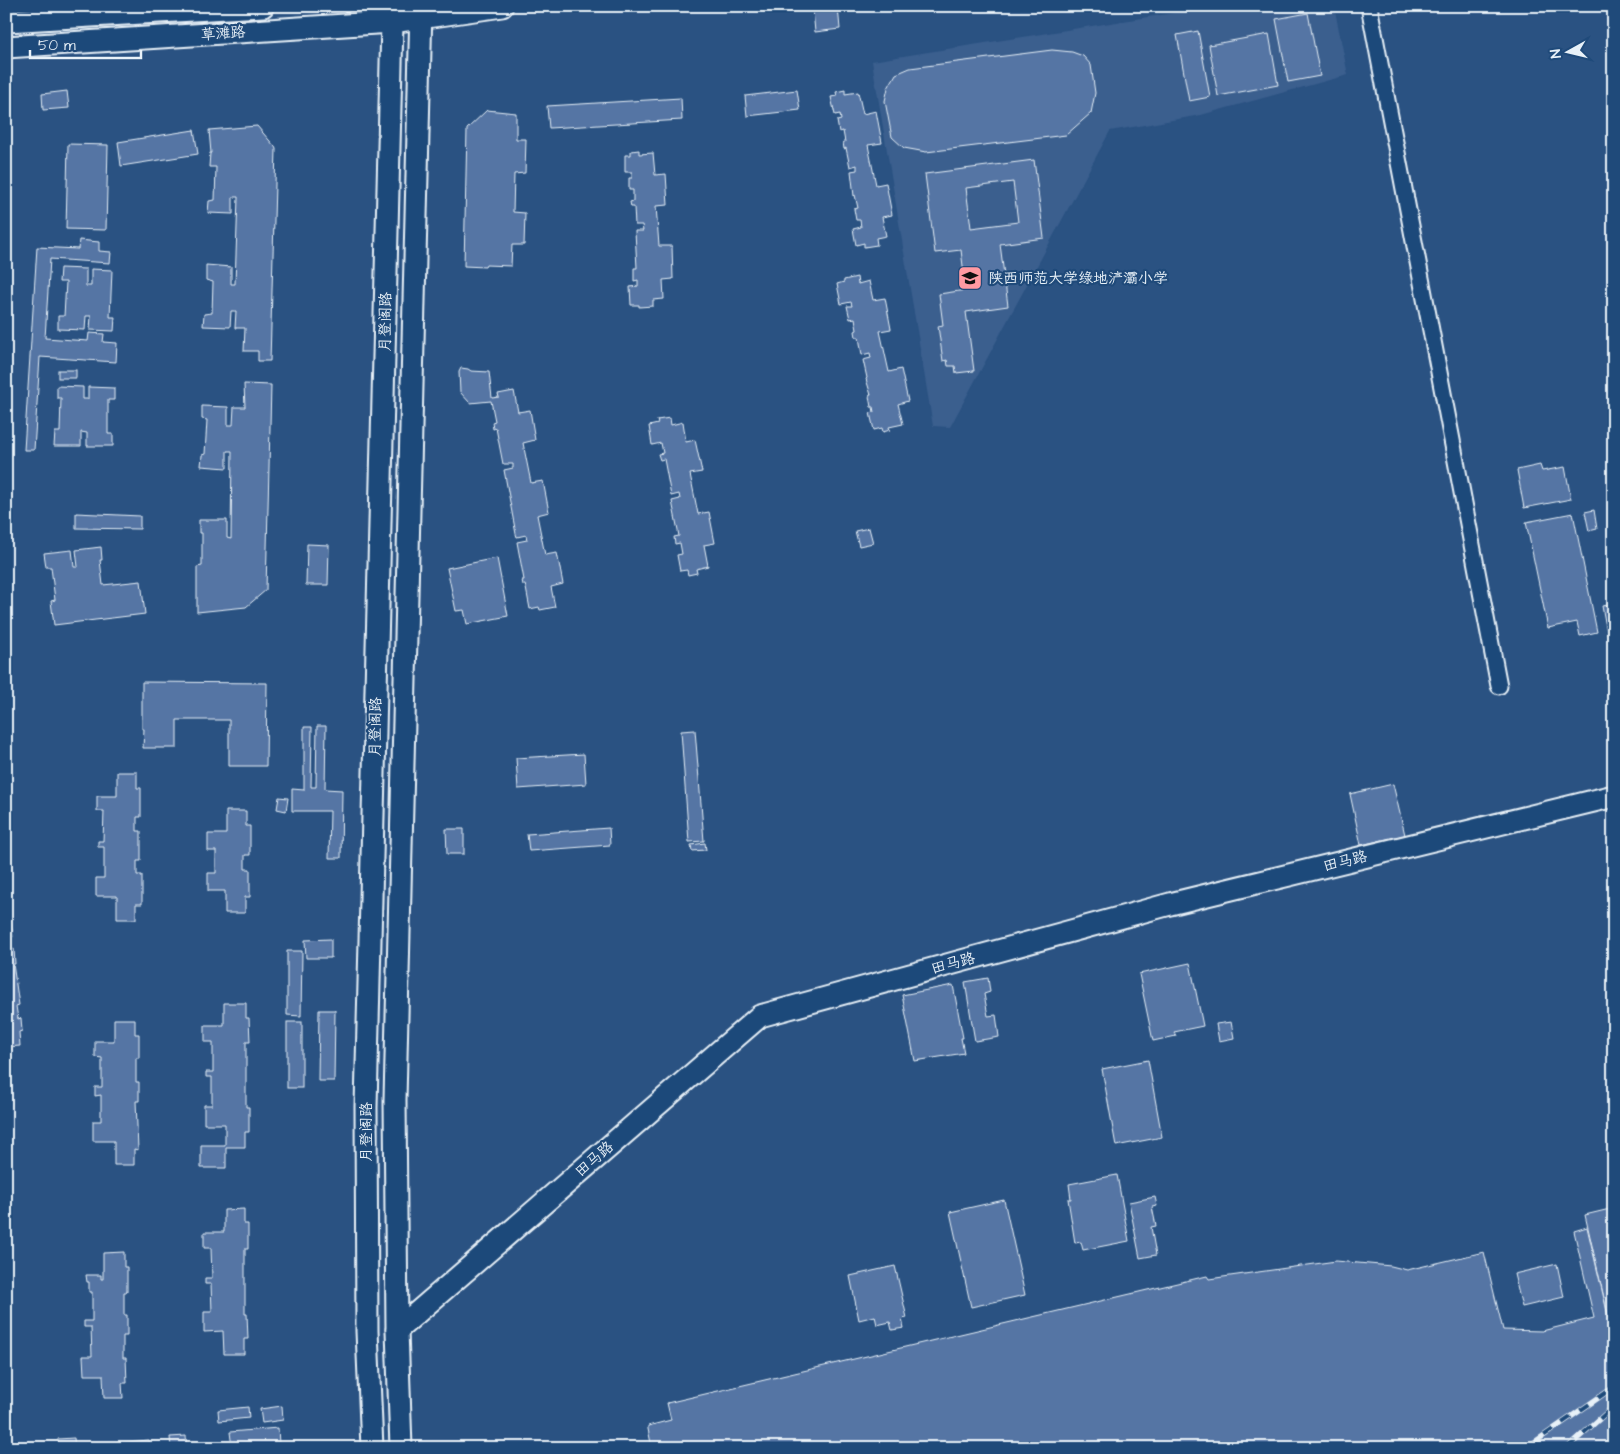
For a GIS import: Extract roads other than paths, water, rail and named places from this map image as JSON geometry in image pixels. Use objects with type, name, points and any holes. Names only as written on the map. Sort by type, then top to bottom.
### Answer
[{"type":"main road","name":"草滩路","points":[[6,22],[263,6]]},
{"type":"main road","name":"草滩路","points":[[6,46],[407,11],[502,6]]},
{"type":"main road","name":"月登阁路","points":[[401,1448],[397,1330],[395,1100],[407,11]]},
{"type":"main road","name":"月登阁路","points":[[372,1448],[368,1331],[366,1107],[407,11]]},
{"type":"main road","name":"田马路","points":[[397,1330],[760,1016],[1170,904],[1614,796]]},
{"type":"street","points":[[1369,6],[1499,686]]},
{"type":"railway","points":[[1526,1448],[1614,1387]]},
{"type":"railway","points":[[1567,1448],[1614,1406]]},
{"type":"place","name":"陕西师范大学绿地浐灞小学","points":[[970,278]]}]
